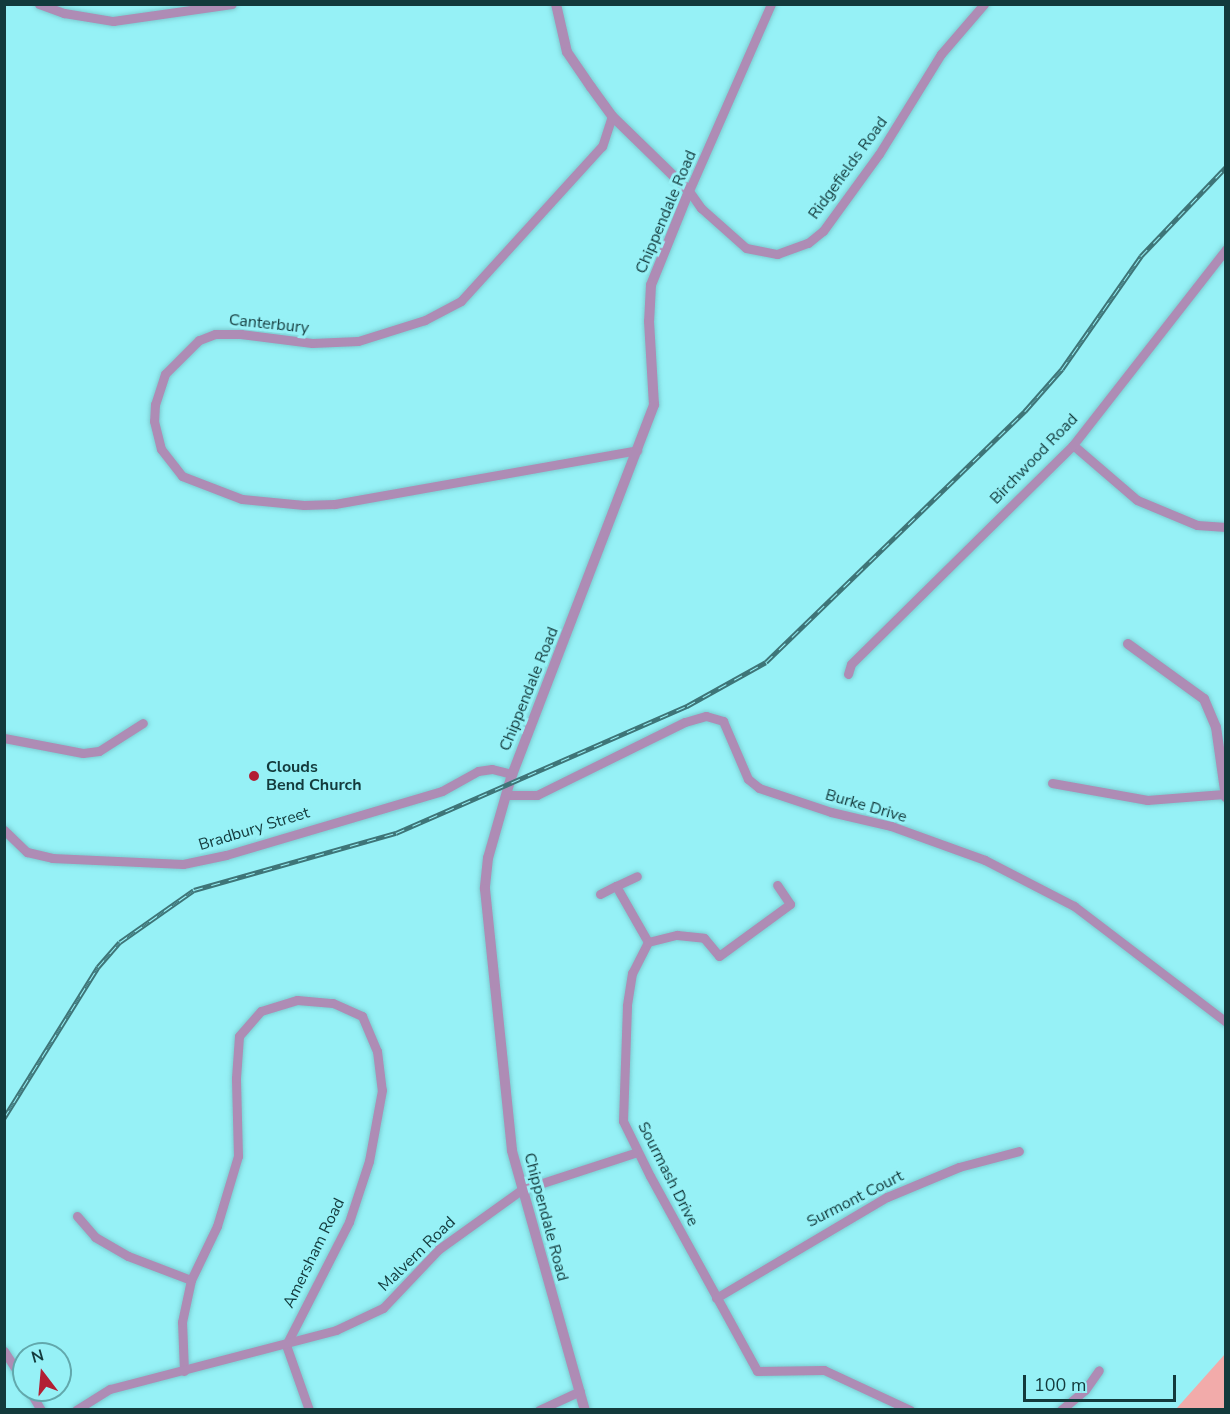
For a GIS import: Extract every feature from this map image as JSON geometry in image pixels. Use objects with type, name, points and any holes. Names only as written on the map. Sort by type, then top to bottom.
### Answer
[{"type":"street","points":[[39,4],[64,13],[113,21],[232,4]]},
{"type":"street","name":"Ridgefields Road","points":[[556,4],[567,52],[612,116],[689,191],[701,208],[746,248],[777,254],[808,243],[824,231],[856,188],[941,54],[984,4]]},
{"type":"street","name":"Chippendale Road","points":[[585,1410],[521,1190],[512,1151],[486,922],[488,858],[512,774],[654,405],[651,285],[689,191],[771,4]]},
{"type":"street","name":"Canterbury","points":[[612,116],[602,146],[461,301],[425,320],[358,341],[312,344],[241,334],[215,334],[199,340],[165,374],[155,404],[154,421],[161,449],[182,476],[242,499],[304,505],[335,504],[637,450]]},
{"type":"street","name":"Birchwood Road","points":[[848,674],[851,664],[1073,445],[1226,249]]},
{"type":"street","points":[[1073,445],[1137,500],[1197,525],[1226,527]]},
{"type":"street","points":[[1052,783],[1147,800],[1225,796],[1216,727],[1204,699],[1128,644]]},
{"type":"street","name":"Burke Drive","points":[[507,795],[537,795],[686,722],[706,716],[723,721],[748,779],[759,789],[831,812],[891,826],[985,861],[1074,906],[1226,1022]]},
{"type":"street","points":[[4,738],[83,753],[108,747],[143,723]]},
{"type":"street","name":"Bradbury Street","points":[[4,830],[27,852],[52,858],[183,864],[226,855],[442,791],[478,771],[492,769],[512,774]]},
{"type":"street","points":[[600,894],[637,876]]},
{"type":"street","points":[[616,886],[648,942],[676,935],[704,938],[719,956],[790,904],[777,885]]},
{"type":"street","name":"Sourmash Drive","points":[[648,942],[632,973],[622,1067],[623,1121],[637,1152],[716,1298],[757,1371],[824,1370],[910,1410]]},
{"type":"street","name":"Amersham Road","points":[[184,1371],[182,1322],[191,1280],[217,1226],[238,1156],[236,1078],[239,1036],[261,1011],[297,1000],[333,1003],[362,1016],[377,1050],[382,1090],[369,1161],[349,1222],[286,1345]]},
{"type":"street","name":"Surmont Court","points":[[716,1298],[887,1197],[959,1167],[1019,1151]]},
{"type":"street","name":"Malvern Road","points":[[76,1410],[110,1389],[286,1345],[336,1330],[383,1308],[439,1250],[521,1190],[637,1152]]},
{"type":"street","points":[[77,1216],[95,1237],[128,1256],[191,1280]]},
{"type":"street","points":[[286,1345],[309,1410]]},
{"type":"street","points":[[1061,1410],[1085,1390],[1099,1370]]},
{"type":"street","points":[[539,1410],[580,1391]]},
{"type":"shaded area","points":[[1225,1354],[1225,1409],[1176,1409]]},
{"type":"railway","points":[[4,1118],[98,967],[120,942],[194,890],[396,833],[687,706],[766,662],[1025,411],[1062,369],[1141,256],[1226,167]]},
{"type":"place","name":"Clouds Bend Church","points":[[254,776]]}]
